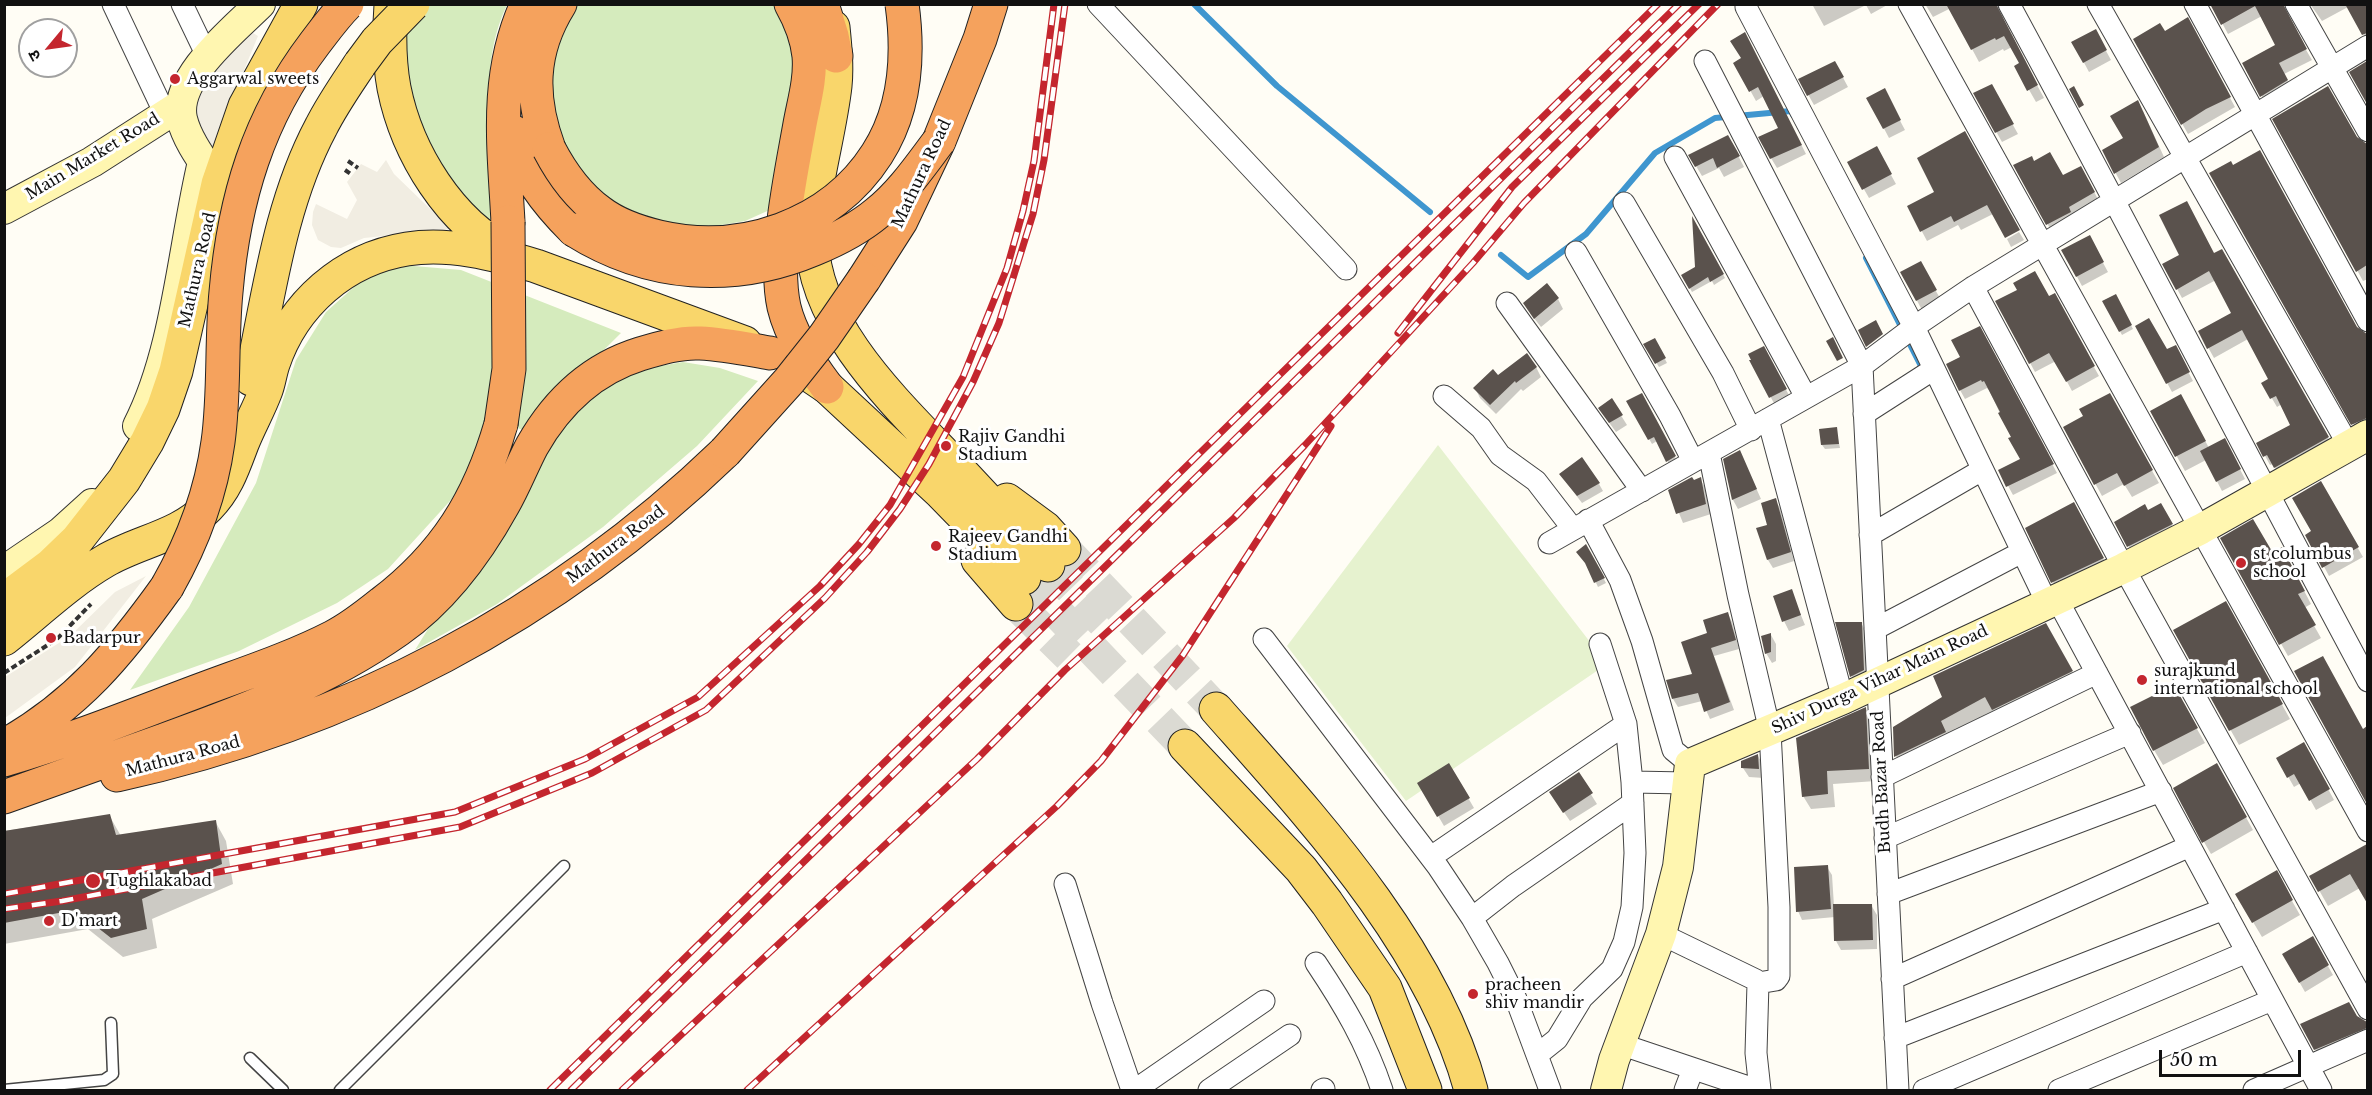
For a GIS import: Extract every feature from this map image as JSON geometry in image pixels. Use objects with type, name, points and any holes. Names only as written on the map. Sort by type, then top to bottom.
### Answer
[{"type":"highway","name":"Mathura Road","points":[[4,746],[75,698],[106,667],[167,587],[190,544],[218,443],[225,293],[237,214],[256,144],[286,85],[309,51],[347,4]]},
{"type":"highway","points":[[4,760],[306,650],[336,635],[402,588],[447,541],[463,515],[490,459],[501,424],[506,396],[510,329],[508,222],[502,114],[512,42],[527,4]]},
{"type":"highway","points":[[560,4],[545,36],[535,78],[539,122],[549,150],[562,174],[601,213],[622,225],[671,240],[721,243],[749,240],[793,226],[834,201],[863,173],[878,153],[889,130],[904,80],[906,45],[902,4]]},
{"type":"highway","points":[[791,4],[805,34],[809,56],[809,79],[792,168],[781,253],[781,282],[789,322],[811,365],[827,387]]},
{"type":"highway","points":[[822,4],[836,56]]},
{"type":"highway","name":"Mathura Road","points":[[4,798],[169,764],[248,740],[321,713],[376,690],[468,645],[508,622],[604,556],[689,487],[725,452],[789,381],[824,337],[901,221],[939,141],[980,39],[991,4]]},
{"type":"highway","points":[[506,74],[515,138],[524,165],[538,189],[559,214],[574,230],[598,244],[643,262],[676,268],[738,270],[763,266],[797,256],[831,242],[877,214],[898,194],[939,141]]},
{"type":"highway","points":[[4,798],[238,714],[300,686],[366,652],[400,628],[435,598],[480,542],[504,504],[532,446],[560,404],[576,389],[615,363],[657,349],[698,343],[770,353]]},
{"type":"main road","name":"Mathura Road","points":[[4,600],[51,565],[77,540],[103,511],[147,442],[163,409],[176,371],[211,173],[301,4]]},
{"type":"main road","points":[[391,4],[390,61],[394,89],[411,139],[424,165],[446,198],[468,223],[502,249],[536,266],[770,353],[804,371],[827,387],[887,444],[939,471]]},
{"type":"main road","points":[[242,446],[248,391],[285,222],[297,183],[320,127],[360,64],[377,41],[413,4]]},
{"type":"main road","points":[[832,4],[836,56],[835,86],[814,209],[812,241],[815,269],[830,311],[870,371],[903,409],[939,471],[1038,574],[931,506],[939,471]]},
{"type":"main road","points":[[4,639],[104,561],[173,533],[195,520],[220,494],[232,474],[266,390],[282,342],[294,321],[324,286],[342,273],[364,261],[384,254],[426,248],[476,251],[536,266]]},
{"type":"main road","points":[[887,444],[903,409]]},
{"type":"main road","points":[[1425,1090],[1385,988],[1301,869],[1193,734],[1375,902],[1429,985],[1463,1062],[1471,1090]]},
{"type":"street","points":[[4,571],[60,533],[93,503],[118,465],[144,414],[171,324],[192,207],[211,173],[184,126],[181,116],[173,110],[113,4]]},
{"type":"street","points":[[182,4],[207,56]]},
{"type":"street","points":[[173,110],[207,56],[260,4]]},
{"type":"street","points":[[1098,4],[1346,269]]},
{"type":"street","points":[[1909,4],[2367,831]]},
{"type":"street","points":[[2009,4],[2115,199],[2266,493],[2367,681]]},
{"type":"street","points":[[2098,4],[2183,158],[2358,441]]},
{"type":"street","points":[[2195,4],[2367,321]]},
{"type":"street","points":[[2296,4],[2367,131]]},
{"type":"street","points":[[1746,7],[2018,554],[2052,601],[2097,673],[2321,1090]]},
{"type":"street","points":[[1549,543],[1862,366],[1908,331],[1973,287],[2367,46]]},
{"type":"street","points":[[1705,61],[1862,366]]},
{"type":"street","name":"Main Market Road","points":[[4,209],[92,162],[173,110]]},
{"type":"street","points":[[1675,157],[1806,397]]},
{"type":"street","points":[[1624,203],[1723,373],[1760,425],[1843,699]]},
{"type":"street","points":[[1576,252],[1670,416],[1701,457],[1738,595],[1770,731],[1780,918],[1779,976],[1776,980],[1758,983]]},
{"type":"street","points":[[1973,287],[2367,1009]]},
{"type":"street","points":[[1507,303],[1641,490]]},
{"type":"street","name":"Budh Bazar Road","points":[[1862,366],[1898,1090]]},
{"type":"street","points":[[1864,414],[1928,372]]},
{"type":"street","points":[[1444,396],[1481,428],[1500,455],[1536,481],[1581,525],[1620,580],[1642,640],[1673,750],[1689,773],[1678,867],[1661,934],[1620,1044],[1606,1090]]},
{"type":"street","name":"Shiv Durga Vihar Main Road","points":[[1689,773],[1770,731],[2124,567],[2200,529],[2358,441]]},
{"type":"street","points":[[1870,535],[1977,473]]},
{"type":"street","points":[[1875,629],[2018,554]]},
{"type":"street","points":[[1264,639],[1431,857],[1472,918],[1503,972],[1538,1055],[1550,1090]]},
{"type":"street","points":[[1538,1055],[1562,1033],[1582,998],[1608,975],[1624,942],[1632,907],[1635,853],[1626,724],[1600,644]]},
{"type":"street","points":[[1882,777],[2097,673]]},
{"type":"street","points":[[1431,857],[1626,724]]},
{"type":"street","points":[[1885,838],[2130,733]]},
{"type":"street","points":[[1472,918],[1632,793],[1689,773]]},
{"type":"street","points":[[1888,894],[2161,791]]},
{"type":"street","points":[[1892,979],[2190,846]]},
{"type":"street","points":[[1065,884],[1102,1003],[1134,1090],[1264,1001]]},
{"type":"street","points":[[1895,1038],[2224,909]]},
{"type":"street","points":[[1620,1044],[1759,1090],[1756,1053],[1758,983],[1661,934]]},
{"type":"street","points":[[1924,1090],[2247,952]]},
{"type":"street","points":[[1316,963],[1351,1017],[1375,1067],[1382,1090]]},
{"type":"street","points":[[2059,1090],[2272,1000]]},
{"type":"street","points":[[1216,1088],[1290,1035]]},
{"type":"street","points":[[2254,1090],[2286,1084],[2309,1066],[2367,1040]]},
{"type":"street","points":[[1685,1090],[1693,1069]]},
{"type":"lane","points":[[340,1090],[564,867]]},
{"type":"lane","points":[[4,1090],[109,1078],[113,1074],[111,1023]]},
{"type":"lane","points":[[250,1058],[283,1090]]},
{"type":"path","points":[[348,161],[358,168]]},
{"type":"path","points":[[345,170],[352,175]]},
{"type":"green space","points":[[406,5],[507,5],[497,30],[489,85],[488,114],[496,228],[465,203],[428,148],[406,82]]},
{"type":"green space","points":[[578,5],[775,5],[795,45],[796,75],[774,208],[745,221],[710,227],[672,225],[631,215],[602,195],[562,150],[548,79],[555,45],[569,15]]},
{"type":"green space","points":[[402,265],[461,270],[621,333],[523,430],[488,417],[471,473],[450,501],[388,569],[337,603],[239,651],[130,690],[189,607],[256,483],[296,360],[326,312],[364,278]]},
{"type":"green space","points":[[683,362],[720,368],[758,381],[697,446],[603,527],[497,604],[415,650],[481,556],[563,422],[598,392],[637,370]]},
{"type":"green space","points":[[1438,445],[1607,664],[1406,801],[1287,646]]},
{"type":"shaded area","points":[[253,33],[258,36],[210,153],[194,126],[196,87],[238,44]]},
{"type":"shaded area","points":[[386,160],[394,174],[451,229],[364,238],[341,248],[331,247],[318,240],[312,225],[316,204],[347,219],[357,200],[347,182],[361,164],[377,172]]},
{"type":"shaded area","points":[[146,576],[75,667],[5,718],[5,677],[70,636],[115,592]]},
{"type":"building","points":[[1946,4],[1996,4],[2038,85],[2027,91],[2014,66],[2019,63],[2004,36],[1971,50]]},
{"type":"building","points":[[2210,4],[2283,4],[2307,49],[2279,63],[2288,80],[2260,97],[2242,63],[2275,45],[2255,6],[2221,25]]},
{"type":"building","points":[[2345,4],[2367,4],[2367,33],[2362,35]]},
{"type":"building","points":[[2188,17],[2231,97],[2181,125],[2133,39],[2160,23],[2165,31]]},
{"type":"building","points":[[2096,29],[2107,50],[2083,63],[2071,42]]},
{"type":"building","points":[[1745,32],[1802,145],[1770,159],[1758,137],[1778,128],[1758,87],[1749,92],[1733,63],[1741,58],[1730,41]]},
{"type":"building","points":[[1835,61],[1844,77],[1807,96],[1798,79]]},
{"type":"building","points":[[2367,61],[2367,104],[2349,72]]},
{"type":"building","points":[[1992,84],[2014,124],[1995,133],[1973,93]]},
{"type":"building","points":[[2074,86],[2084,105],[2079,108],[2069,89]]},
{"type":"building","points":[[2328,86],[2357,137],[2367,144],[2367,265],[2356,272],[2272,119]]},
{"type":"building","points":[[1885,88],[1901,120],[1883,129],[1866,98]]},
{"type":"building","points":[[2138,100],[2159,147],[2114,174],[2102,150],[2123,138],[2110,116]]},
{"type":"building","points":[[1965,131],[2020,230],[2005,238],[1987,205],[1954,222],[1951,216],[1920,232],[1907,206],[1934,192],[1917,158]]},
{"type":"building","points":[[1728,135],[1740,156],[1717,168],[1713,158],[1695,167],[1688,155]]},
{"type":"building","points":[[1877,146],[1892,174],[1862,190],[1847,162]]},
{"type":"building","points":[[2260,150],[2357,327],[2367,334],[2367,418],[2351,425],[2209,173],[2231,161],[2233,165]]},
{"type":"building","points":[[2050,152],[2063,175],[2081,166],[2095,192],[2069,207],[2071,212],[2046,225],[2013,165],[2032,156],[2034,161]]},
{"type":"building","points":[[2187,201],[2214,253],[2222,249],[2329,437],[2274,468],[2267,455],[2263,457],[2256,443],[2290,425],[2276,396],[2270,399],[2261,383],[2268,379],[2242,330],[2207,349],[2198,331],[2231,313],[2209,271],[2176,290],[2162,264],[2179,255],[2159,215]]},
{"type":"building","points":[[1692,216],[1724,274],[1710,282],[1708,277],[1689,289],[1681,275],[1695,267]]},
{"type":"building","points":[[2090,235],[2104,262],[2076,277],[2061,250]]},
{"type":"building","points":[[1921,261],[1937,290],[1916,301],[1900,272]]},
{"type":"building","points":[[2035,271],[2049,296],[2055,293],[2095,366],[2066,382],[2049,353],[2029,364],[1995,301],[2017,290],[2013,283]]},
{"type":"building","points":[[1547,283],[1559,298],[1534,319],[1523,303]]},
{"type":"building","points":[[2116,294],[2132,325],[2119,332],[2102,301]]},
{"type":"building","points":[[2149,318],[2167,349],[2176,345],[2190,372],[2166,384],[2135,326]]},
{"type":"building","points":[[1876,320],[1883,334],[1866,347],[1858,330]]},
{"type":"building","points":[[1980,326],[2054,464],[2006,487],[1998,470],[2020,459],[2008,438],[2011,437],[1998,413],[2000,412],[1984,381],[1981,380],[1959,391],[1946,364],[1960,357],[1951,340]]},
{"type":"building","points":[[1833,337],[1843,358],[1837,361],[1826,341]]},
{"type":"building","points":[[1655,338],[1666,358],[1655,364],[1643,344]]},
{"type":"building","points":[[1764,346],[1787,389],[1769,398],[1748,354]]},
{"type":"building","points":[[1527,353],[1537,367],[1516,383],[1515,381],[1490,405],[1473,388],[1493,369],[1498,375]]},
{"type":"building","points":[[1642,393],[1676,456],[1666,462],[1654,437],[1648,440],[1626,401]]},
{"type":"building","points":[[2110,393],[2153,470],[2124,486],[2117,473],[2094,485],[2063,427],[2083,416],[2079,409]]},
{"type":"building","points":[[2181,394],[2206,441],[2175,457],[2150,411]]},
{"type":"building","points":[[1612,398],[1623,415],[1609,423],[1598,408]]},
{"type":"building","points":[[1837,427],[1839,444],[1821,445],[1819,429]]},
{"type":"building","points":[[2225,438],[2241,469],[2216,482],[2200,451]]},
{"type":"building","points":[[1740,450],[1757,489],[1732,500],[1723,459]]},
{"type":"building","points":[[1582,457],[1600,483],[1577,496],[1559,474]]},
{"type":"building","points":[[1692,477],[1694,480],[1701,477],[1706,504],[1676,514],[1668,490]]},
{"type":"building","points":[[2321,481],[2359,547],[2322,568],[2305,535],[2311,531],[2292,498]]},
{"type":"building","points":[[1776,498],[1791,552],[1767,560],[1756,528],[1767,525],[1761,503]]},
{"type":"building","points":[[2074,502],[2104,558],[2051,583],[2025,528]]},
{"type":"building","points":[[2161,503],[2173,524],[2127,547],[2114,522],[2145,504],[2148,510]]},
{"type":"building","points":[[2253,519],[2273,553],[2282,547],[2305,591],[2298,594],[2316,625],[2279,645],[2220,538]]},
{"type":"building","points":[[1586,544],[1605,578],[1594,583],[1585,563],[1576,552]]},
{"type":"building","points":[[1792,589],[1801,615],[1782,622],[1773,596]]},
{"type":"building","points":[[2226,601],[2283,704],[2229,731],[2173,630]]},
{"type":"building","points":[[1728,612],[1736,640],[1711,648],[1730,702],[1704,712],[1698,693],[1672,699],[1666,680],[1692,674],[1681,642],[1707,633],[1703,620]]},
{"type":"building","points":[[1835,622],[1862,622],[1864,670],[1850,677]]},
{"type":"building","points":[[2046,623],[2073,671],[1992,710],[1985,697],[1941,721],[1946,732],[1894,757],[1893,727],[1942,697],[1933,676]]},
{"type":"building","points":[[1771,633],[1771,652],[1765,654],[1761,636]]},
{"type":"building","points":[[2323,656],[2363,729],[2367,726],[2367,804],[2294,671]]},
{"type":"building","points":[[2174,685],[2198,728],[2153,751],[2130,707]]},
{"type":"building","points":[[1866,707],[1869,769],[1827,771],[1828,794],[1802,797],[1796,738]]},
{"type":"building","points":[[2304,742],[2330,789],[2309,801],[2294,774],[2287,778],[2276,758]]},
{"type":"building","points":[[1758,754],[1759,769],[1741,768],[1741,761]]},
{"type":"building","points":[[1449,763],[1470,798],[1437,817],[1417,783]]},
{"type":"building","points":[[2217,763],[2247,817],[2202,843],[2173,788]]},
{"type":"building","points":[[1579,772],[1593,793],[1563,813],[1549,792]]},
{"type":"building","name":"Tughlakabad","points":[[110,814],[116,835],[216,820],[222,864],[142,899],[147,929],[111,938],[75,910],[4,923],[4,831]]},
{"type":"building","points":[[2367,844],[2367,903],[2350,874],[2318,892],[2309,876]]},
{"type":"building","points":[[1828,865],[1831,909],[1796,912],[1794,867]]},
{"type":"building","points":[[2277,870],[2293,900],[2252,923],[2235,894]]},
{"type":"building","points":[[1833,904],[1872,904],[1873,940],[1834,941]]},
{"type":"building","points":[[2313,936],[2329,965],[2299,983],[2282,954]]},
{"type":"building","points":[[2349,1002],[2357,1016],[2367,1022],[2367,1028],[2314,1050],[2300,1024]]},
{"type":"waterway","points":[[1194,4],[1277,86],[1430,212]]},
{"type":"waterway","points":[[1501,255],[1528,277],[1586,234],[1655,153],[1715,118],[1791,111],[1793,115]]},
{"type":"waterway","points":[[1866,258],[1924,372]]},
{"type":"tunnel","points":[[1064,549],[1216,709]]},
{"type":"tunnel","points":[[1048,565],[1103,622]]},
{"type":"tunnel","points":[[1024,578],[1185,746]]},
{"type":"tunnel","points":[[1016,604],[1069,656]]},
{"type":"railway","points":[[4,894],[455,812],[585,759],[698,697],[820,586],[859,544],[890,505],[963,377],[1007,268],[1023,211],[1034,161],[1054,4]]},
{"type":"railway","points":[[4,909],[62,901],[460,827],[592,773],[706,710],[825,598],[867,552],[900,509],[929,464],[973,382],[999,323],[1033,214],[1044,160],[1065,4]]},
{"type":"railway","points":[[550,1090],[1658,4]]},
{"type":"railway","points":[[571,1090],[1679,4]]},
{"type":"railway","points":[[1398,333],[1512,187],[1699,4]]},
{"type":"railway","points":[[622,1090],[977,759],[1065,670],[1234,518],[1305,445],[1473,263],[1524,203],[1718,4]]},
{"type":"railway","points":[[747,1090],[1057,806],[1101,761],[1183,655],[1331,426]]},
{"type":"place","name":"Aggarwal sweets","points":[[175,79]]},
{"type":"place","name":"Rajiv Gandhi Stadium","points":[[946,446]]},
{"type":"place","name":"Rajeev Gandhi Stadium","points":[[936,546]]},
{"type":"place","name":"st columbus school","points":[[2241,563]]},
{"type":"place","name":"Badarpur","points":[[51,638]]},
{"type":"place","name":"surajkund international school","points":[[2142,680]]},
{"type":"place","name":"Tughlakabad","points":[[93,881]]},
{"type":"place","name":"D'mart","points":[[49,921]]},
{"type":"place","name":"pracheen shiv mandir","points":[[1473,994]]}]
